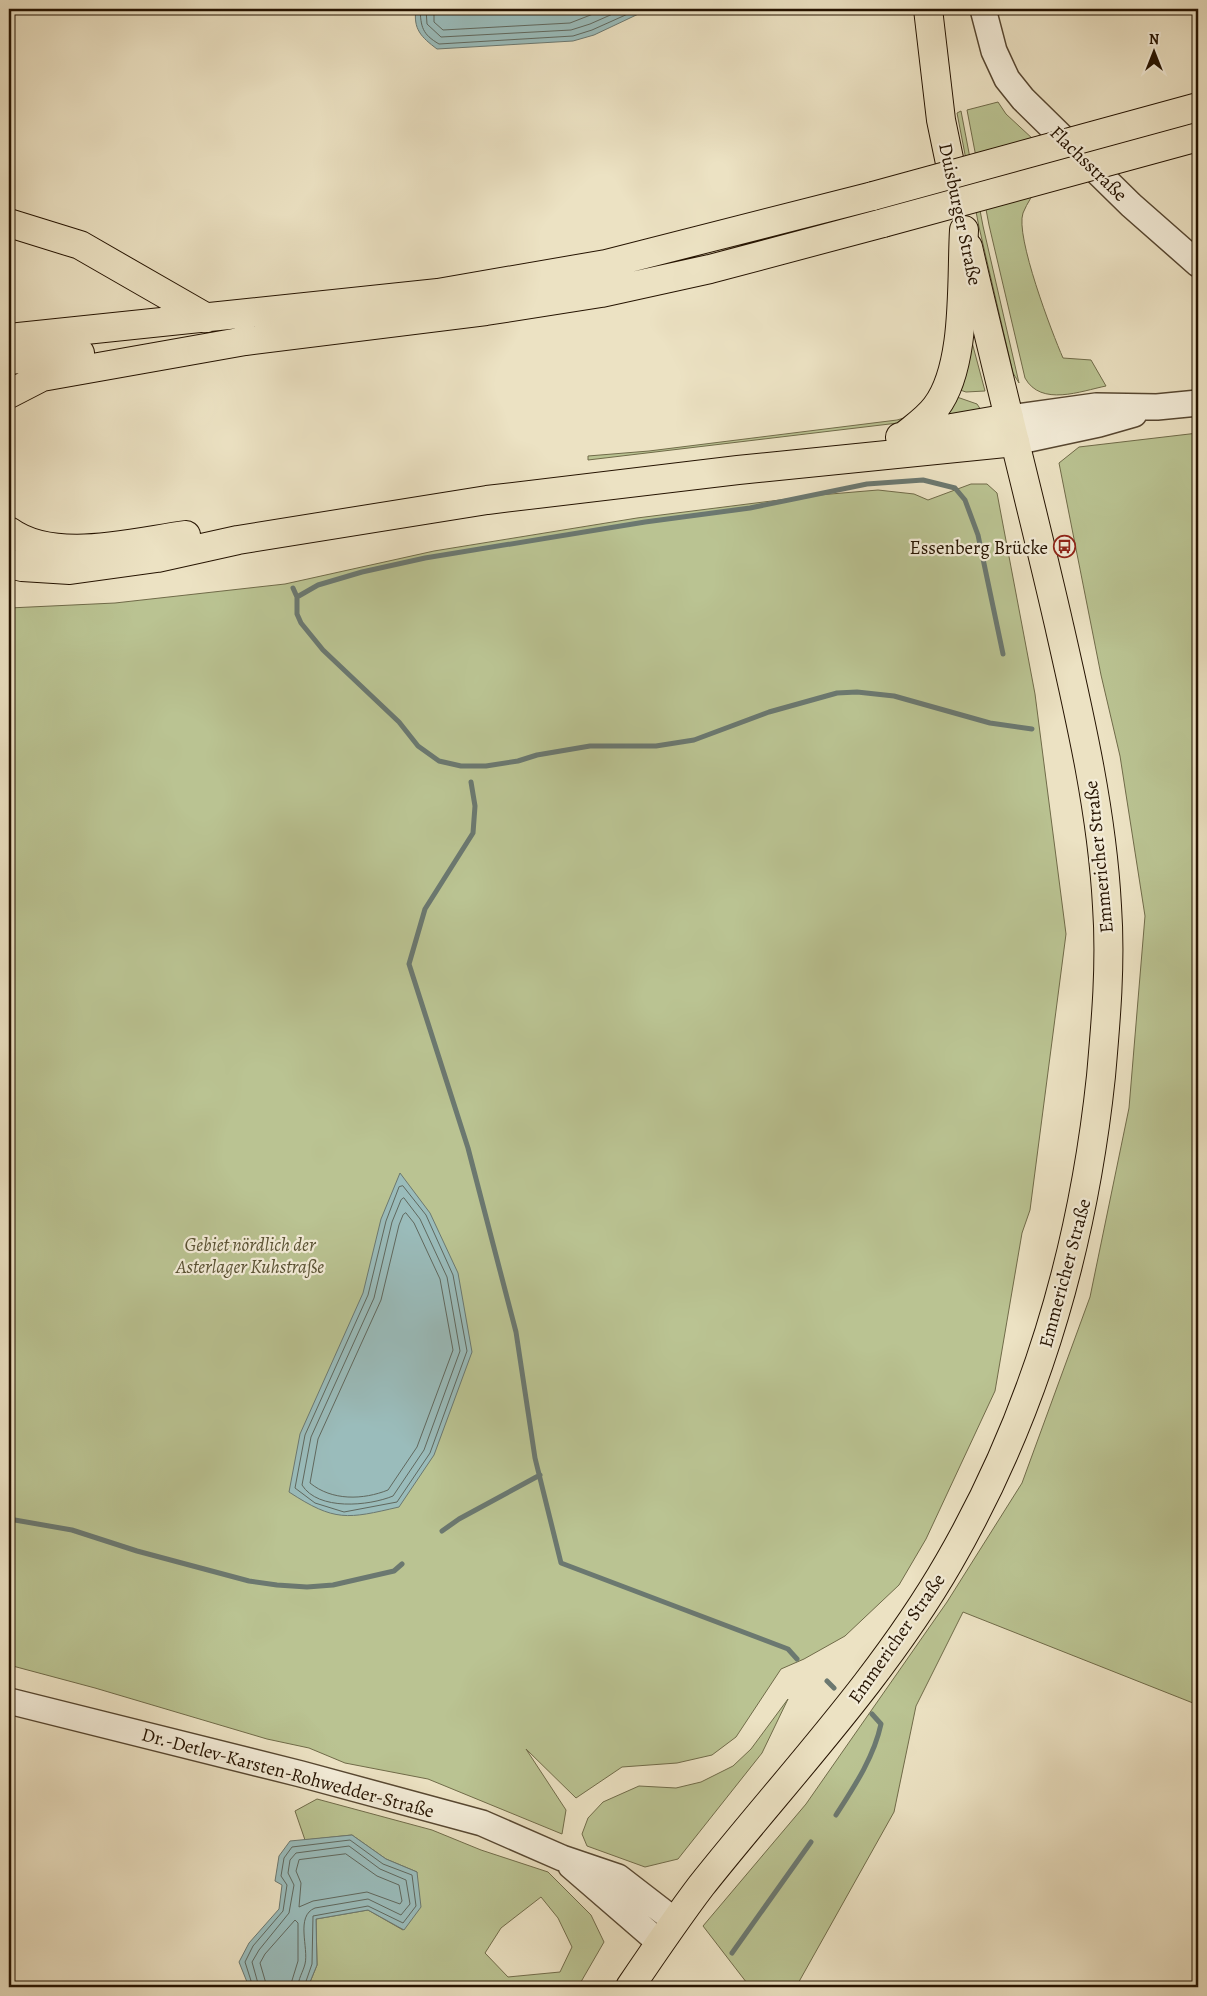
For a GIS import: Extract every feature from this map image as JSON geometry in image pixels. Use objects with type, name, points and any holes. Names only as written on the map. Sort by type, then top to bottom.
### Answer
[{"type":"main road","name":"Duisburger Straße","points":[[928,9],[941,120],[964,230],[1012,430]]},
{"type":"main road","points":[[9,338],[438,293],[606,264],[874,196],[1198,107]]},
{"type":"main road","points":[[9,394],[42,377],[245,341],[486,311],[601,293],[710,269],[1198,137]]},
{"type":"main road","points":[[9,223],[80,245],[207,318]]},
{"type":"main road","points":[[903,437],[936,408],[947,389],[955,366],[964,230]]},
{"type":"main road","points":[[9,360],[486,311]]},
{"type":"main road","points":[[9,531],[30,544],[58,548],[94,547],[689,461],[903,437],[1012,430]]},
{"type":"main road","points":[[9,564],[22,567],[70,570],[157,558],[238,540],[487,500],[738,470],[1012,430]]},
{"type":"main road","name":"Emmericher Straße","points":[[630,1987],[676,1921],[885,1659],[948,1564],[1000,1465],[1038,1371],[1071,1256],[1086,1191],[1102,1062],[1107,1014],[1108,907],[1091,781],[1071,680],[1012,430]]},
{"type":"street","name":"Flachsstraße","points":[[983,9],[994,51],[1007,79],[1030,105],[1131,205],[1198,264]]},
{"type":"street","points":[[1012,430],[1096,406],[1157,406],[1198,403]]},
{"type":"street","name":"Dr.-Detlev-Karsten-Rohwedder-Straße","points":[[9,1700],[292,1772],[482,1823],[562,1858],[618,1877],[676,1921]]},
{"type":"street","name":"Dr.-Detlev-Karsten-Rohwedder-Straße","points":[[562,1858],[660,1943]]},
{"type":"green space","points":[[998,102],[1006,114],[1062,166],[1039,187],[1023,213],[1024,242],[1036,285],[1063,358],[1091,360],[1106,386],[1062,395],[1051,395],[1032,387],[1025,378],[989,225],[967,110]]},
{"type":"green space","points":[[961,111],[983,226],[1019,383],[1013,373],[979,227],[957,113]]},
{"type":"green space","points":[[969,331],[985,391],[966,392],[957,389]]},
{"type":"green space","points":[[935,395],[898,423],[588,460],[588,456],[649,451],[897,420],[904,418]]},
{"type":"green space","points":[[954,396],[977,404],[981,410],[940,420]]},
{"type":"green space","points":[[1198,433],[1198,1705],[963,1612],[916,1706],[894,1812],[796,1987],[750,1987],[703,1926],[806,1804],[947,1602],[1022,1483],[1090,1297],[1129,1108],[1145,916],[1120,756],[1101,675],[1059,463],[1079,447]]},
{"type":"green space","name":"Gebiet nördlich der Asterlager Kuhstraße","points":[[971,484],[987,484],[997,493],[1035,694],[1066,934],[1030,1210],[1022,1233],[995,1391],[926,1539],[899,1585],[845,1636],[804,1659],[781,1669],[736,1737],[712,1755],[677,1763],[622,1767],[576,1798],[526,1749],[566,1810],[562,1834],[428,1779],[345,1763],[309,1748],[267,1739],[95,1688],[9,1665],[9,608],[115,603],[285,584],[434,551],[637,518],[819,495],[878,490],[914,494],[928,500]]},
{"type":"green space","points":[[788,1699],[762,1753],[678,1859],[645,1867],[587,1846],[582,1834],[588,1818],[603,1802],[639,1786],[676,1788],[701,1782],[733,1766],[751,1749]]},
{"type":"green space","points":[[317,1799],[432,1830],[481,1850],[548,1872],[591,1915],[604,1942],[578,1987],[308,1987],[317,1965],[316,1919],[368,1910],[403,1930],[417,1872],[386,1859],[352,1835],[305,1840],[295,1811]],"holes":[[[541,1897],[558,1918],[572,1947],[560,1972],[508,1977],[485,1953],[501,1928]]]},
{"type":"water","points":[[416,9],[649,9],[594,35],[573,41],[437,49],[419,32],[415,16]]},
{"type":"water","points":[[400,1173],[430,1213],[458,1273],[472,1352],[434,1455],[399,1507],[366,1514],[342,1515],[330,1513],[318,1509],[289,1492],[300,1434],[363,1293],[381,1219]]},
{"type":"water","points":[[352,1835],[386,1859],[417,1872],[421,1907],[404,1930],[368,1910],[316,1919],[317,1965],[308,1987],[249,1987],[239,1962],[249,1943],[279,1909],[282,1885],[275,1881],[279,1856],[290,1841]]},
{"type":"waterway","points":[[297,597],[318,585],[362,572],[425,558],[645,522],[750,508],[867,484],[923,480],[955,488],[965,500],[978,535],[1003,654]]},
{"type":"waterway","points":[[293,588],[297,597],[297,614],[301,623],[323,650],[399,722],[418,746],[439,761],[461,766],[486,766],[590,746],[656,746],[694,740],[769,712],[837,693],[857,692],[894,696],[990,723],[1032,729]]},
{"type":"waterway","points":[[471,782],[475,806],[473,833],[425,909],[409,964],[468,1148],[516,1332],[535,1458],[561,1563],[788,1649],[797,1659]]},
{"type":"waterway","points":[[442,1531],[459,1519],[540,1475]]},
{"type":"waterway","points":[[9,1519],[72,1530],[137,1551],[249,1581],[277,1585],[307,1587],[333,1585],[394,1571],[402,1564]]},
{"type":"waterway","points":[[827,1681],[834,1688]]},
{"type":"waterway","points":[[836,1815],[850,1794],[874,1748],[881,1724],[872,1714]]},
{"type":"waterway","points":[[732,1953],[811,1842]]},
{"type":"place","name":"Essenberg Brücke","points":[[1064,547]]}]
